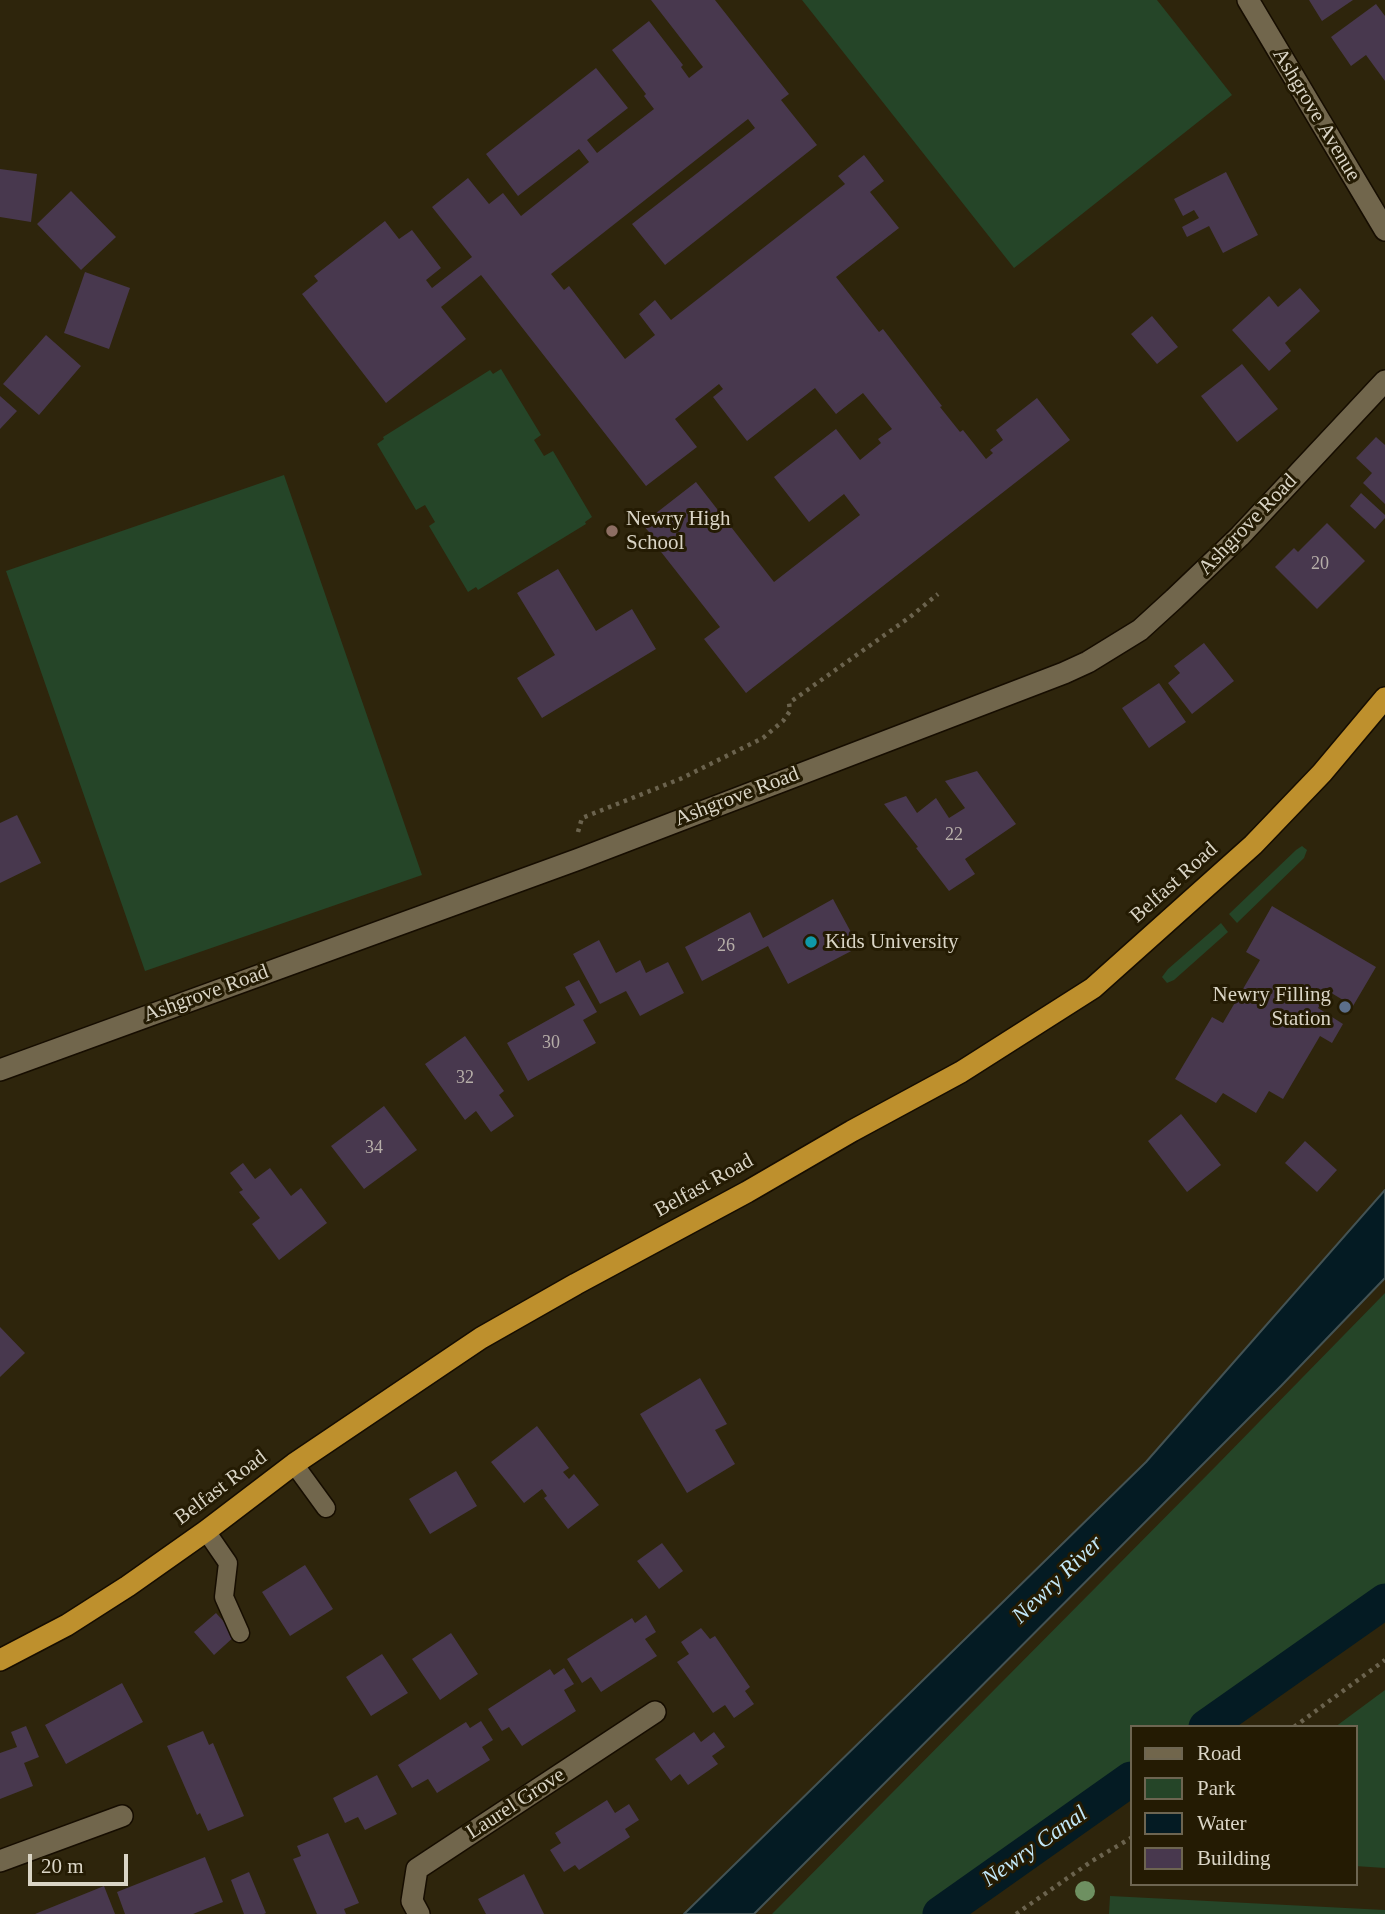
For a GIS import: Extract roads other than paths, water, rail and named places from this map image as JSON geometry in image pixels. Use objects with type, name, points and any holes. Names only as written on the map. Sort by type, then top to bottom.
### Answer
[{"type":"highway","name":"Belfast Road","points":[[0,1660],[67,1625],[128,1586],[294,1464],[481,1338],[961,1072],[1093,988],[1253,845],[1322,773],[1385,698]]},
{"type":"street","name":"Ashgrove Avenue","points":[[1248,0],[1385,230]]},
{"type":"street","name":"Ashgrove Road","points":[[0,1070],[579,859],[1088,662],[1140,630],[1174,599],[1240,536],[1385,381]]},
{"type":"street","name":"Laurel Grove","points":[[419,1914],[412,1901],[417,1869],[654,1712]]},
{"type":"street","points":[[0,1861],[122,1816]]},
{"type":"lane","points":[[294,1464],[326,1508]]},
{"type":"lane","points":[[206,1531],[228,1563],[224,1597],[240,1633]]},
{"type":"water","name":"Newry River","points":[[1385,1190],[1385,1278],[1281,1386],[754,1914],[684,1914],[1146,1462]]},
{"type":"waterway","name":"Newry Canal","points":[[1209,1725],[1385,1601]]},
{"type":"waterway","name":"Newry Canal","points":[[940,1914],[1130,1780]]},
{"type":"place","name":"Newry High School","points":[[612,531]]},
{"type":"place","name":"Kids University","points":[[811,942]]},
{"type":"place","name":"Newry Filling Station","points":[[1345,1007]]}]
